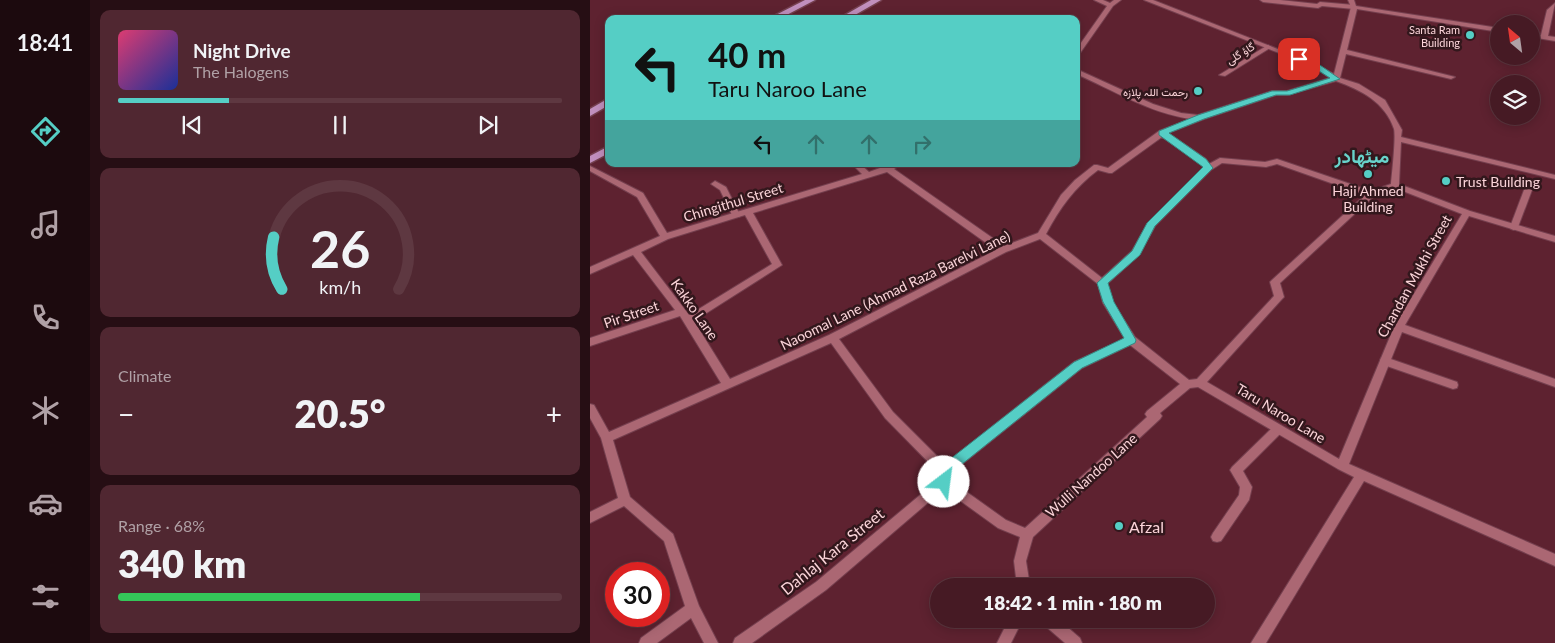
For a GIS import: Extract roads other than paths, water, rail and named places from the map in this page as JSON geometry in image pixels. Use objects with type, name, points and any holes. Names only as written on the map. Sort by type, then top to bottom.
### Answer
[{"type":"main road","points":[[780,15],[811,0]]},
{"type":"main road","points":[[850,15],[878,0]]},
{"type":"main road","points":[[590,113],[605,104]]},
{"type":"main road","points":[[590,160],[605,151]]},
{"type":"street","points":[[1097,0],[1111,6]]},
{"type":"street","points":[[1080,49],[1111,6],[1118,0]]},
{"type":"street","points":[[1148,0],[1314,65],[1336,79],[1356,86],[1382,102],[1398,130],[1395,184]]},
{"type":"street","points":[[1263,0],[1318,6],[1320,4],[1353,3],[1490,28]]},
{"type":"street","points":[[1336,79],[1353,3]]},
{"type":"street","points":[[1544,37],[1550,10],[1555,5]]},
{"type":"street","points":[[1540,36],[1555,39]]},
{"type":"street","name":"گاؤ گلی","points":[[1223,75],[1268,47]]},
{"type":"street","points":[[1342,51],[1451,77]]},
{"type":"street","points":[[1080,72],[1170,112],[1201,117]]},
{"type":"street","points":[[1336,79],[1287,94],[1275,93],[1201,117],[1162,133],[1109,171],[1097,167],[1081,178],[1060,200],[1041,235],[1102,283],[1108,302],[1131,340],[1187,384],[1200,383],[1279,297],[1274,282],[1371,194],[1395,184],[1467,213],[1555,239]]},
{"type":"street","points":[[1162,133],[1203,161],[1208,168]]},
{"type":"street","points":[[1398,139],[1555,177]]},
{"type":"street","points":[[1102,283],[1136,253],[1151,225],[1208,168],[1220,160],[1266,165],[1277,161],[1371,194]]},
{"type":"street","points":[[859,167],[867,175]]},
{"type":"street","name":"Chingithul Street","points":[[590,271],[636,252],[665,237],[891,167]]},
{"type":"street","points":[[590,168],[640,195],[665,237]]},
{"type":"street","points":[[888,169],[1003,250]]},
{"type":"street","points":[[715,184],[723,189],[736,216]]},
{"type":"street","points":[[1514,227],[1528,190]]},
{"type":"street","points":[[688,320],[777,265],[748,212]]},
{"type":"street","name":"Chandan Mukhi Street","points":[[1342,466],[1399,327],[1467,213]]},
{"type":"street","name":"Naoomal Lane (Ahmad Raza Barelvi Lane)","points":[[607,438],[833,338],[1003,250],[1041,235]]},
{"type":"street","name":"Kakko Lane","points":[[636,252],[688,320],[728,385]]},
{"type":"street","name":"Pir Street","points":[[590,342],[680,312]]},
{"type":"street","points":[[1399,327],[1555,383]]},
{"type":"street","points":[[833,338],[889,415],[944,476],[1002,524],[1027,534],[1020,561],[1023,578]]},
{"type":"street","name":"Dahlaj Kara Street","points":[[740,643],[821,586],[944,476],[1078,365],[1131,340]]},
{"type":"street","points":[[1385,361],[1453,386]]},
{"type":"street","name":"Taru Naroo Lane","points":[[1200,383],[1342,466],[1555,560]]},
{"type":"street","name":"Wulli Nandoo Lane","points":[[1027,534],[1156,416],[1151,414],[1187,384]]},
{"type":"street","points":[[590,408],[607,438],[625,500],[669,538],[693,608],[711,643]]},
{"type":"street","points":[[1217,537],[1245,496],[1246,487],[1236,470],[1278,429]]},
{"type":"street","points":[[1258,643],[1362,474]]},
{"type":"street","points":[[590,518],[625,500]]},
{"type":"street","points":[[646,643],[693,608]]},
{"type":"street","points":[[1004,643],[1012,628]]},
{"type":"street","points":[[1058,628],[1075,643]]},
{"type":"place","name":"Santa Ram Building","points":[[1470,35]]},
{"type":"place","name":"رحمت اللہ پلازہ","points":[[1198,91]]},
{"type":"place","name":"Haji Ahmed Building","points":[[1368,174]]},
{"type":"place","name":"Trust Building","points":[[1446,181]]},
{"type":"place","name":"Afzal","points":[[1119,526]]},
{"type":"district","name":"میٹھادر","points":[[1362,155]]}]
